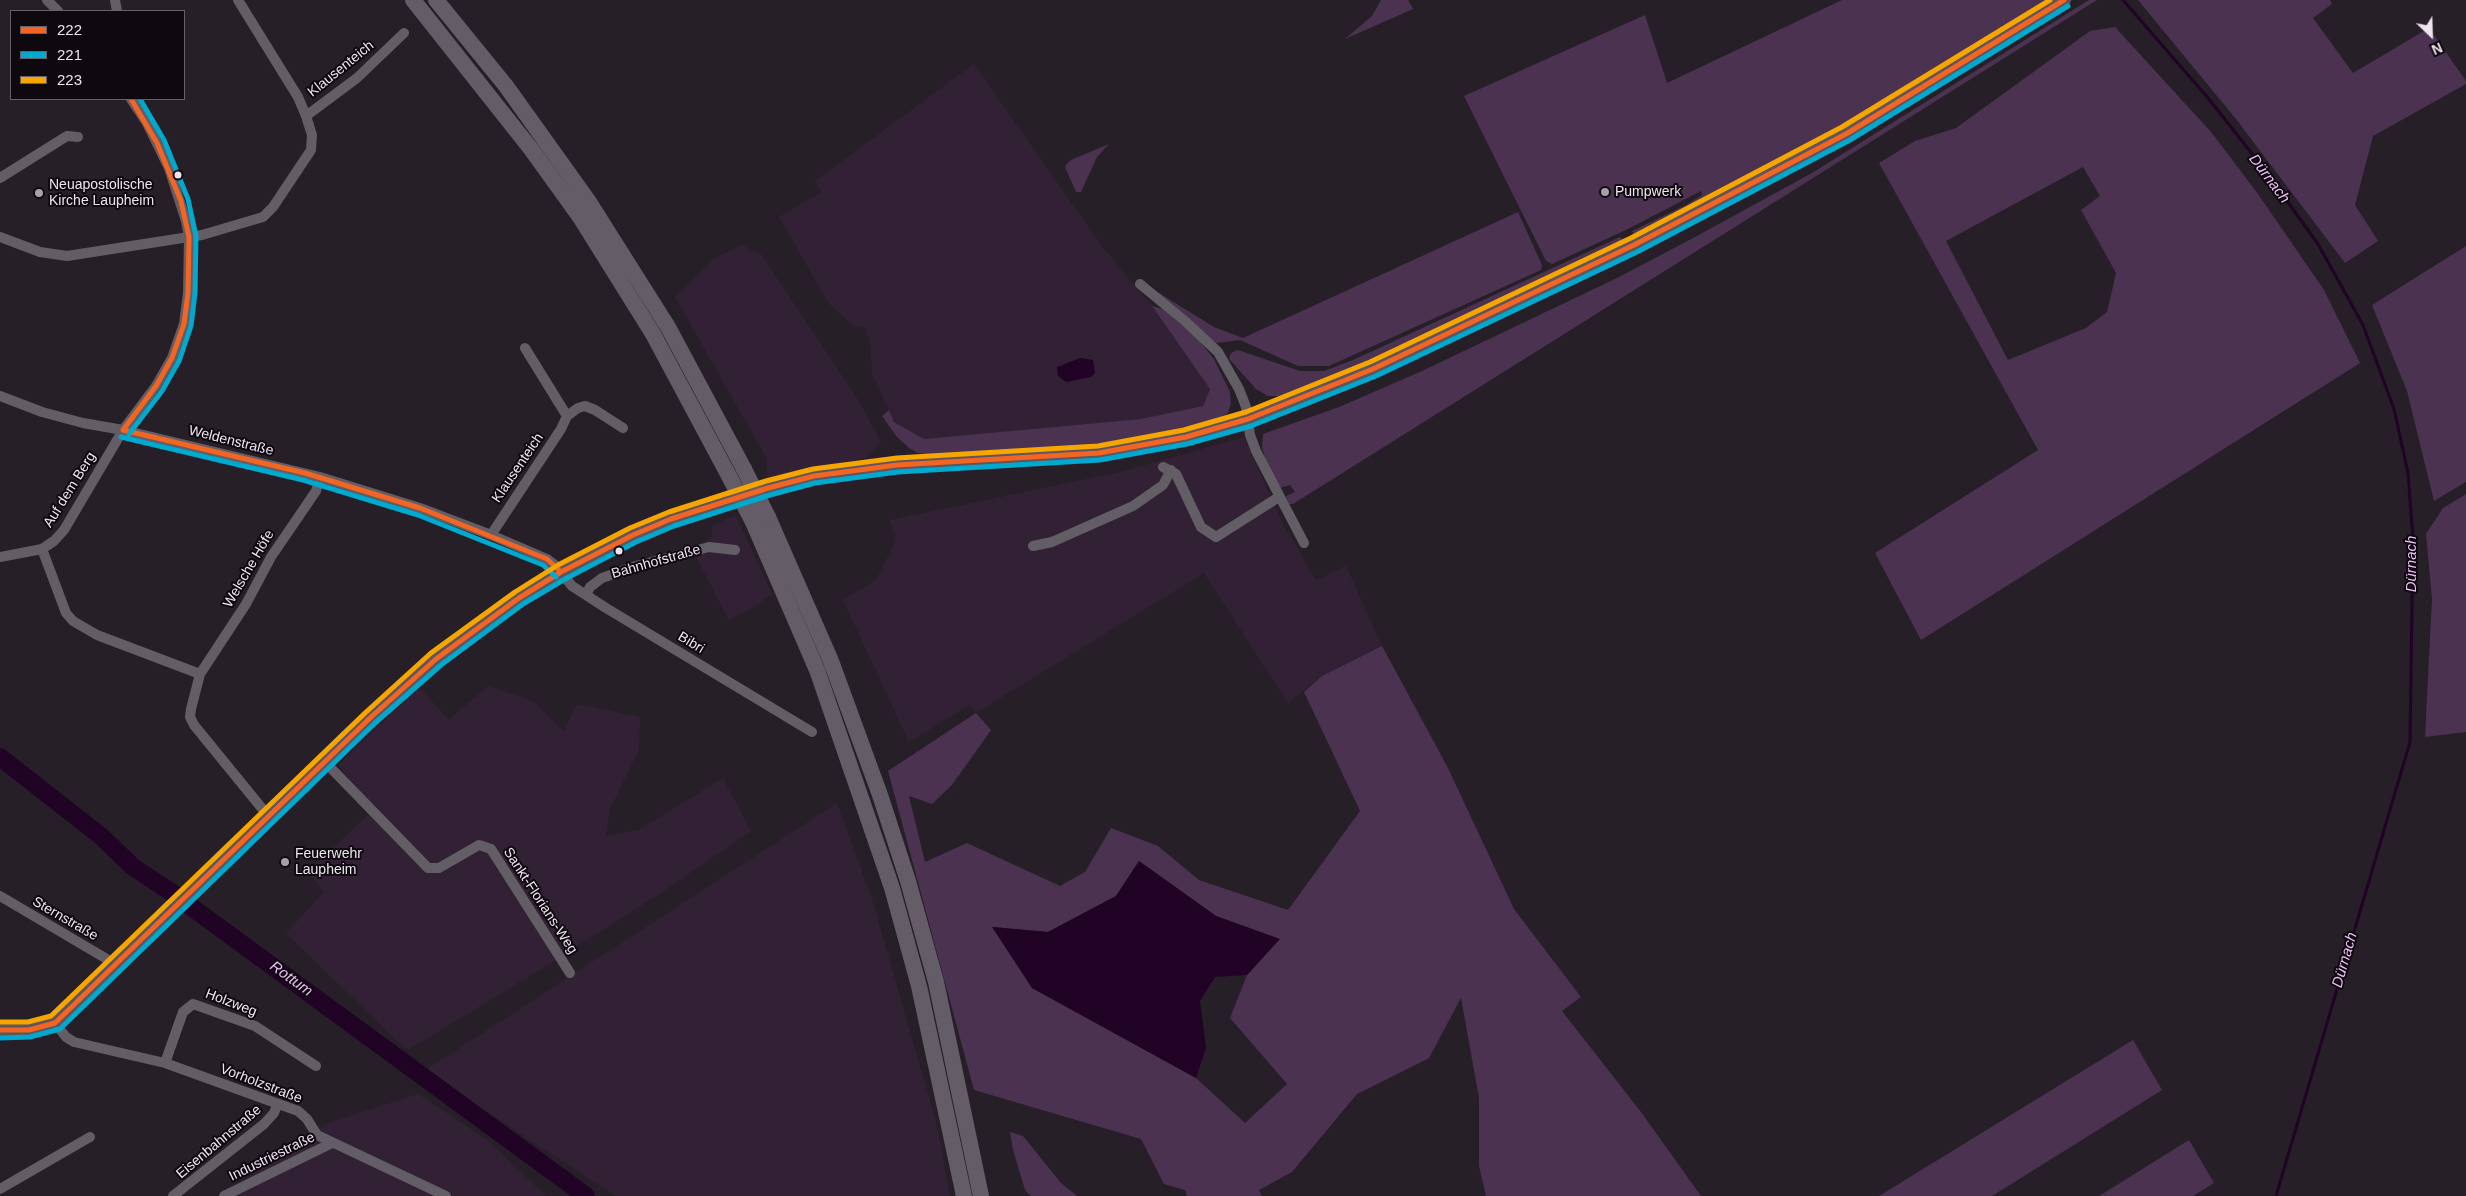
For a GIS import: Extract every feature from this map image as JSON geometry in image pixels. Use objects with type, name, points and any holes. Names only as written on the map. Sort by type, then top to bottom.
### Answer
[{"type":"highway","points":[[413,0],[436,26],[531,149],[580,217],[737,472],[768,517],[831,661],[880,796],[936,982],[981,1196]]},
{"type":"highway","points":[[436,0],[518,102],[589,202],[668,327],[737,472],[753,522],[817,670],[850,760],[892,888],[919,986],[964,1196]]},
{"type":"main road","name":"Bahnhofstraße","points":[[0,1030],[29,1030],[55,1023],[370,718],[443,653],[477,627],[561,572],[633,535],[671,519],[768,488],[814,476],[896,465],[1099,453],[1186,437],[1248,418],[1373,369],[1634,246],[1846,134],[2064,0]]},
{"type":"street","points":[[47,0],[57,10]]},
{"type":"street","points":[[238,0],[298,97],[306,116]]},
{"type":"street","name":"Klausenteich","points":[[0,237],[40,252],[67,256],[190,237],[252,222],[263,217],[273,208],[311,150],[312,136],[306,116],[357,78],[404,33]]},
{"type":"street","name":"Auf dem Berg","points":[[0,557],[42,549],[54,541],[64,530],[122,430],[156,386],[172,358],[184,324],[188,293],[190,237],[181,201],[169,168],[147,123],[132,100]]},
{"type":"street","points":[[0,178],[67,136],[78,137]]},
{"type":"street","points":[[1140,284],[1186,322],[1218,352],[1239,389],[1248,418],[1250,435],[1256,451],[1304,543]]},
{"type":"street","points":[[525,348],[567,416],[578,408],[585,406],[595,410],[623,428]]},
{"type":"street","name":"Weldenstraße","points":[[0,396],[42,412],[75,421],[122,430],[320,478],[420,508],[547,559],[561,572]]},
{"type":"street","name":"Klausenteich","points":[[491,535],[561,429],[567,416]]},
{"type":"street","points":[[1033,546],[1060,538],[1133,506],[1164,485],[1167,468],[1179,480],[1201,527],[1216,537],[1279,497]]},
{"type":"street","name":"Welsche Höfe","points":[[268,817],[194,725],[190,717],[200,674],[246,604],[270,557],[316,491],[320,478]]},
{"type":"street","name":"Bahnhofstraße","points":[[586,595],[590,587],[602,578],[636,566],[709,547],[735,550]]},
{"type":"street","points":[[42,549],[66,613],[82,628],[200,674]]},
{"type":"street","name":"Bibri","points":[[561,572],[572,586],[586,595],[812,732]]},
{"type":"street","name":"Sankt-Florians-Weg","points":[[325,762],[428,868],[439,868],[480,846],[491,849],[570,973]]},
{"type":"street","name":"Sternstraße","points":[[0,896],[117,965]]},
{"type":"street","name":"Holzweg","points":[[165,1063],[183,1012],[193,1004],[255,1026],[316,1066]]},
{"type":"street","name":"Vorholzstraße","points":[[55,1023],[66,1037],[74,1042],[165,1063],[298,1111],[317,1135],[446,1196]]},
{"type":"street","name":"Eisenbahnstraße","points":[[173,1196],[264,1124],[274,1114],[277,1105]]},
{"type":"street","points":[[0,1189],[90,1137]]},
{"type":"street","name":"Industriestraße","points":[[224,1196],[332,1143]]},
{"type":"shaded area","points":[[1381,0],[1408,0],[1413,9],[1345,39],[1372,16]]},
{"type":"shaded area","points":[[1842,0],[2053,0],[1885,103],[1643,235],[1635,236],[1632,231],[1686,205],[1702,195],[1701,191],[1628,229],[1552,264],[1546,261],[1464,96],[1645,15],[1667,83]]},
{"type":"shaded area","points":[[2089,0],[2097,0],[1293,504],[1289,504],[1286,496],[1295,492],[1290,485],[1280,488],[1266,461],[1262,447],[1263,434],[1339,407],[1422,371],[1619,277],[1812,173]]},
{"type":"shaded area","points":[[2138,0],[2330,0],[2332,4],[2313,18],[2353,73],[2429,28],[2466,81],[2466,84],[2373,136],[2355,205],[2378,241],[2345,263],[2236,119]]},
{"type":"shaded area","points":[[2115,27],[2212,133],[2258,194],[2324,290],[2360,363],[1921,640],[1875,553],[2038,450],[1879,163],[1915,141],[1956,128],[2090,31]],"holes":[[[2083,167],[2100,196],[2081,210],[2116,273],[2107,312],[2086,328],[2008,360],[1946,241]]]},
{"type":"shaded area","points":[[974,64],[1101,245],[1152,306],[1210,389],[1203,406],[1142,419],[924,439],[894,422],[872,374],[871,350],[866,327],[854,326],[829,304],[779,217],[821,192],[815,181]]},
{"type":"shaded area","points":[[1109,144],[1097,157],[1081,192],[1076,192],[1065,167],[1067,164],[1071,160]]},
{"type":"shaded area","points":[[1518,212],[1542,265],[1541,270],[1329,366],[1298,366],[1240,340],[1216,343],[1151,288],[1214,327],[1243,338]]},
{"type":"shaded area","points":[[1620,237],[1624,240],[1624,245],[1466,320],[1298,392],[1284,396],[1268,396],[1256,389],[1229,359],[1231,353],[1238,350],[1300,371],[1324,371],[1353,360]]},
{"type":"shaded area","points":[[742,245],[761,254],[857,398],[881,442],[869,457],[767,478],[767,459],[675,297],[716,257]]},
{"type":"shaded area","points":[[2466,246],[2466,482],[2434,501],[2407,391],[2372,305]]},
{"type":"shaded area","points":[[1152,306],[1163,309],[1198,339],[1214,359],[1230,392],[1231,404],[1228,413],[1217,420],[1178,430],[1089,446],[932,455],[918,453],[909,448],[897,437],[882,416],[889,410],[894,422],[924,439],[1141,419],[1203,406],[1210,389]]},
{"type":"shaded area","points":[[1080,358],[1093,360],[1095,373],[1091,377],[1066,382],[1058,376],[1057,367]]},
{"type":"shaded area","points":[[1244,437],[1283,524],[1316,580],[1346,566],[1382,646],[1322,676],[1288,703],[1204,573],[976,713],[970,705],[909,742],[843,600],[876,580],[896,540],[890,520],[1120,472]]},
{"type":"shaded area","points":[[2466,494],[2466,732],[2425,737],[2432,599],[2426,534],[2443,508]]},
{"type":"shaded area","points":[[736,515],[772,594],[729,620],[695,555],[712,535],[712,525]]},
{"type":"shaded area","points":[[1382,646],[1448,768],[1514,909],[1581,997],[1562,1011],[1641,1112],[1701,1196],[1486,1196],[1479,1166],[1479,1098],[1461,998],[1429,1058],[1357,1094],[1292,1172],[1259,1190],[1262,1196],[1187,1196],[1185,1190],[1164,1184],[1141,1139],[974,1090],[888,771],[976,713],[991,730],[952,785],[932,804],[909,796],[925,862],[967,843],[1060,886],[1085,872],[1111,828],[1158,846],[1199,880],[1288,910],[1360,811],[1304,692],[1322,676]],"holes":[[[1139,861],[1216,916],[1279,939],[1247,975],[1230,1018],[1287,1084],[1245,1123],[1196,1078],[1032,988],[993,927],[1048,932],[1116,896]]]},
{"type":"shaded area","points":[[488,686],[533,701],[564,731],[577,704],[640,717],[639,750],[610,809],[606,836],[639,830],[723,778],[751,831],[658,895],[546,966],[410,1049],[404,1048],[286,933],[324,892],[311,876],[312,868],[375,808],[338,765],[419,687],[449,720]]},
{"type":"shaded area","points":[[837,803],[872,899],[936,1122],[950,1196],[616,1196],[424,1071]]},
{"type":"shaded area","points":[[1139,861],[1216,916],[1280,939],[1247,975],[1215,977],[1200,1001],[1206,1048],[1196,1078],[1032,988],[992,927],[1048,932],[1116,896]]},
{"type":"shaded area","points":[[2133,1040],[2162,1090],[1992,1196],[1879,1196]]},
{"type":"shaded area","points":[[418,1094],[490,1142],[546,1196],[221,1196],[325,1124]]},
{"type":"shaded area","points":[[1010,1132],[1023,1136],[1061,1183],[1077,1196],[1031,1196],[1025,1190],[1013,1150]]},
{"type":"shaded area","points":[[2189,1140],[2214,1183],[2193,1196],[2099,1196]]},
{"type":"waterway","name":"Dürnach","points":[[2123,0],[2208,98],[2264,169],[2318,244],[2363,325],[2394,409],[2408,473],[2413,539],[2410,742],[2276,1196]]},
{"type":"waterway","name":"Rottum","points":[[0,757],[102,837],[133,867],[171,892],[586,1196]]},
{"type":"transit line","name":"223","points":[[0,1022],[28,1022],[51,1016],[365,713],[431,653],[515,592],[558,565],[630,528],[669,512],[766,481],[813,469],[897,458],[1098,446],[1184,430],[1246,412],[1370,362],[1631,238],[1842,127],[2050,0]]},
{"type":"transit line","name":"222","points":[[0,1030],[29,1030],[55,1023],[370,718],[436,659],[519,598],[561,572],[633,535],[671,519],[768,488],[814,476],[897,465],[1099,453],[1186,437],[1248,419],[1373,369],[1634,245],[1846,134],[2064,0]]},
{"type":"transit line","name":"221","points":[[0,1038],[30,1037],[60,1029],[375,723],[441,665],[523,604],[565,579],[636,542],[674,526],[770,495],[815,483],[898,472],[1100,460],[1187,444],[1251,426],[1376,376],[1637,252],[1850,140],[2068,6]]},
{"type":"transit line","name":"222","points":[[123,430],[156,386],[172,358],[184,324],[188,293],[189,237],[181,201],[157,143],[132,100]]},
{"type":"transit line","name":"221","points":[[129,434],[162,391],[179,361],[191,326],[195,293],[196,236],[188,199],[164,140],[141,100]]},
{"type":"transit line","name":"222","points":[[123,430],[305,473],[420,508],[547,559],[561,572]]},
{"type":"transit line","name":"221","points":[[121,437],[303,480],[418,515],[543,565],[556,577]]},
{"type":"place","name":"Pumpwerk","points":[[1605,192]]},
{"type":"place","name":"Neuapostolische Kirche Laupheim","points":[[39,193]]},
{"type":"place","name":"Feuerwehr Laupheim","points":[[285,862]]}]
